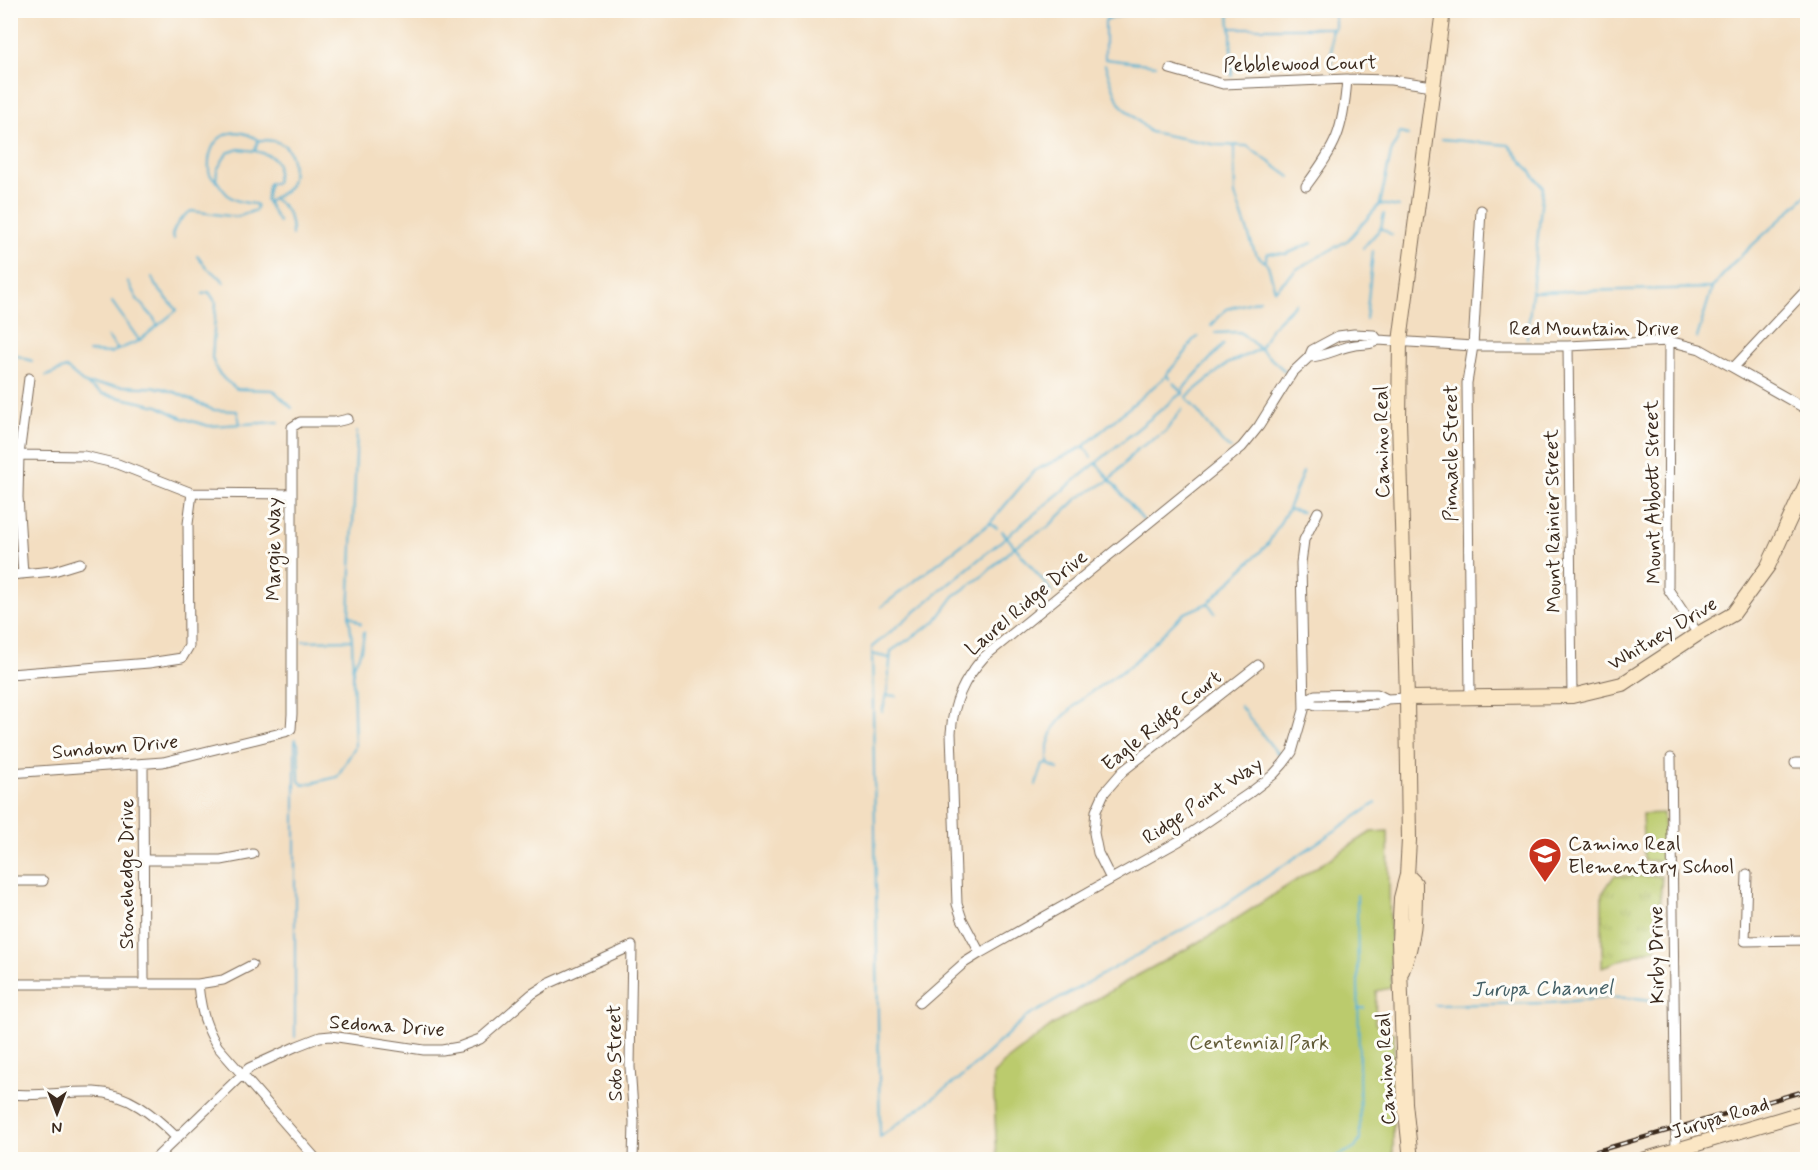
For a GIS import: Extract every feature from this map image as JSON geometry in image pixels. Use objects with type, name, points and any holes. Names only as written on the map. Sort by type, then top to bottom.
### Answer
[{"type":"main road","name":"Camino Real","points":[[1411,1160],[1405,1103],[1401,976],[1412,942],[1415,918],[1414,883],[1407,875],[1409,840],[1399,420],[1400,342],[1443,10]]},
{"type":"main road","name":"Whitney Drive","points":[[1407,698],[1572,696],[1622,684],[1733,614],[1768,566],[1808,480]]},
{"type":"main road","name":"Jurupa Road","points":[[1643,1160],[1808,1111]]},
{"type":"street","name":"Pebblewood Court","points":[[1170,69],[1223,84],[1347,79],[1391,80],[1433,86]]},
{"type":"street","points":[[1306,186],[1336,142],[1345,110],[1347,79]]},
{"type":"street","name":"Pinnacle Street","points":[[1470,697],[1467,382],[1473,346],[1481,210]]},
{"type":"street","points":[[1734,367],[1808,288]]},
{"type":"street","name":"Laurel Ridge Drive","points":[[980,953],[962,919],[955,887],[952,715],[962,686],[972,670],[984,657],[1242,447],[1259,426],[1292,373],[1309,357],[1312,350],[1331,339],[1346,334],[1370,334],[1378,340]]},
{"type":"street","points":[[1331,339],[1337,349]]},
{"type":"street","name":"Laurel Ridge Drive","points":[[1309,357],[1317,357],[1353,345],[1373,344],[1378,340],[1400,342]]},
{"type":"street","name":"Red Mountain Drive","points":[[1400,342],[1473,346],[1568,346],[1669,341],[1700,349],[1808,410]]},
{"type":"street","name":"Mount Abbott Street","points":[[1669,341],[1668,590],[1698,634]]},
{"type":"street","name":"Mount Rainier Street","points":[[1568,346],[1572,696]]},
{"type":"street","points":[[24,574],[18,497],[19,455],[28,378]]},
{"type":"street","name":"Margie Way","points":[[291,729],[292,427],[300,422],[327,423],[348,419]]},
{"type":"street","points":[[19,455],[84,456],[118,464],[192,493],[291,494]]},
{"type":"street","points":[[10,674],[149,663],[182,658],[189,646],[188,524],[192,493]]},
{"type":"street","name":"Ridge Point Way","points":[[920,1003],[955,971],[980,953],[1179,841],[1273,776],[1292,752],[1302,719],[1304,701],[1302,550],[1304,540],[1318,512]]},
{"type":"street","points":[[10,575],[54,571],[80,563]]},
{"type":"street","name":"Eagle Ridge Court","points":[[1110,879],[1098,853],[1094,833],[1096,811],[1104,793],[1123,771],[1258,665]]},
{"type":"street","points":[[1358,705],[1359,694]]},
{"type":"street","name":"Whitney Drive","points":[[1304,701],[1315,695],[1377,694],[1387,699]]},
{"type":"street","name":"Whitney Drive","points":[[1304,701],[1316,705],[1358,705],[1378,704],[1387,699],[1407,698]]},
{"type":"street","name":"Sundown Drive","points":[[10,773],[176,760],[291,729]]},
{"type":"street","name":"Kirby Drive","points":[[1671,758],[1676,1150]]},
{"type":"street","points":[[1795,763],[1808,763]]},
{"type":"street","name":"Stonehedge Drive","points":[[144,764],[144,984]]},
{"type":"street","points":[[144,860],[221,860],[253,854]]},
{"type":"street","points":[[1747,874],[1745,941],[1808,940]]},
{"type":"street","points":[[10,882],[43,881]]},
{"type":"street","name":"Sedona Drive","points":[[154,1160],[249,1068],[297,1046],[320,1037],[331,1036],[424,1050],[459,1047],[480,1039],[532,994],[548,984],[632,946]]},
{"type":"street","name":"Soto Street","points":[[632,946],[630,1068],[634,1122],[633,1160]]},
{"type":"street","points":[[10,984],[198,984],[223,980],[252,965]]},
{"type":"street","points":[[198,984],[202,1010],[211,1036],[317,1160]]},
{"type":"street","points":[[10,1094],[95,1092],[111,1094],[147,1110],[177,1138]]},
{"type":"green space","points":[[1663,813],[1665,860],[1644,861],[1642,814]]},
{"type":"green space","name":"Centennial Park","points":[[1388,831],[1391,988],[1376,991],[1375,1023],[1383,1032],[1394,1033],[1393,1159],[997,1159],[993,1075],[1006,1061],[1054,1024],[1208,937],[1371,832]]},
{"type":"green space","points":[[1614,876],[1662,876],[1656,948],[1602,967],[1602,894]]},
{"type":"waterway","points":[[1114,10],[1105,21],[1105,59],[1156,65]]},
{"type":"waterway","points":[[1105,21],[1136,10]]},
{"type":"waterway","points":[[1229,10],[1230,28],[1331,28],[1332,70]]},
{"type":"waterway","points":[[1332,31],[1335,27],[1335,10]]},
{"type":"waterway","points":[[1230,28],[1232,76]]},
{"type":"waterway","points":[[1105,65],[1119,103],[1150,132],[1217,145],[1247,146],[1290,177]]},
{"type":"waterway","points":[[174,239],[172,235],[177,225],[191,211],[237,217],[256,210],[257,205],[236,200],[224,191],[211,176],[209,160],[215,143],[227,134],[242,133],[258,140]]},
{"type":"waterway","points":[[1237,145],[1234,147],[1235,195],[1255,253],[1268,265],[1275,290],[1297,269],[1348,240],[1380,204],[1391,153],[1400,133],[1408,135]]},
{"type":"waterway","points":[[1442,139],[1509,145],[1543,187],[1532,292]]},
{"type":"waterway","points":[[268,202],[288,188],[293,173],[292,161],[289,151],[280,143],[258,140],[255,151],[272,157],[277,164],[276,183],[269,183],[266,200],[279,222]]},
{"type":"waterway","points":[[216,181],[217,170],[227,153],[239,149],[255,151]]},
{"type":"waterway","points":[[1697,338],[1712,288],[1734,262],[1808,194]]},
{"type":"waterway","points":[[272,198],[282,205],[288,214],[292,235]]},
{"type":"waterway","points":[[1380,204],[1399,207]]},
{"type":"waterway","points":[[1381,228],[1384,214]]},
{"type":"waterway","points":[[1363,248],[1381,228],[1392,235]]},
{"type":"waterway","points":[[1265,262],[1268,253],[1286,254],[1312,243]]},
{"type":"waterway","points":[[1366,319],[1373,251]]},
{"type":"waterway","points":[[197,256],[224,283]]},
{"type":"waterway","points":[[89,352],[110,353],[139,341],[177,310],[155,285],[152,277]]},
{"type":"waterway","points":[[128,282],[137,299],[158,326]]},
{"type":"waterway","points":[[1527,338],[1532,292],[1712,288]]},
{"type":"waterway","points":[[203,294],[209,292],[216,303],[212,358],[217,371],[237,389],[273,390],[292,408]]},
{"type":"waterway","points":[[1211,326],[1226,309],[1260,300]]},
{"type":"waterway","points":[[112,302],[139,340]]},
{"type":"waterway","points":[[1285,371],[1260,349],[1271,328],[1296,303]]},
{"type":"waterway","points":[[1216,333],[1240,332],[1260,349],[1227,364],[1186,397],[1222,442],[1231,449]]},
{"type":"waterway","points":[[108,337],[118,350]]},
{"type":"waterway","points":[[1170,379],[1166,375],[1186,352],[1192,341],[1198,337]]},
{"type":"waterway","points":[[1183,394],[1183,389],[1224,344]]},
{"type":"waterway","points":[[10,353],[32,361]]},
{"type":"waterway","points":[[46,376],[66,368],[85,384],[103,394],[158,406],[182,418],[209,426],[279,422]]},
{"type":"waterway","points":[[1091,457],[1084,446],[1166,376]]},
{"type":"waterway","points":[[1174,383],[1183,394],[872,647],[880,1137],[963,1076],[1025,1018],[1219,909],[1376,803]]},
{"type":"waterway","points":[[85,384],[161,388],[213,410],[237,411],[240,423]]},
{"type":"waterway","points":[[882,712],[887,695],[891,651],[935,622],[954,596],[984,575],[1015,546],[1048,527],[1078,498],[1110,480],[1136,450],[1165,432],[1182,409]]},
{"type":"waterway","points":[[352,640],[349,615],[357,432]]},
{"type":"waterway","points":[[881,607],[990,523],[1034,471],[1083,447],[1085,449]]},
{"type":"waterway","points":[[1097,464],[1143,520]]},
{"type":"waterway","points":[[1302,512],[1288,509],[1303,472]]},
{"type":"waterway","points":[[1036,785],[1043,765],[1048,764],[1048,745],[1054,728],[1060,720],[1085,696],[1130,666],[1183,614],[1208,603],[1268,544],[1288,509]]},
{"type":"waterway","points":[[990,523],[997,528]]},
{"type":"waterway","points":[[1002,531],[1053,593]]},
{"type":"waterway","points":[[1208,603],[1215,613]]},
{"type":"waterway","points":[[350,615],[361,624]]},
{"type":"waterway","points":[[352,666],[361,650],[364,632]]},
{"type":"waterway","points":[[295,739],[298,744],[299,781],[303,785],[337,777],[355,747],[352,640],[303,641]]},
{"type":"waterway","points":[[872,654],[889,658]]},
{"type":"waterway","points":[[887,695],[896,696]]},
{"type":"waterway","points":[[1240,706],[1277,753],[1281,753]]},
{"type":"waterway","points":[[295,742],[295,1037]]},
{"type":"waterway","points":[[1048,764],[1058,769]]},
{"type":"waterway","name":"Jurupa Channel","points":[[1329,1160],[1355,1148],[1360,1140],[1357,895]]},
{"type":"waterway","name":"Jurupa Channel","points":[[1435,1005],[1550,1003],[1613,998],[1651,1000]]},
{"type":"waterway","name":"Jurupa Channel","points":[[1358,1008],[1364,1008]]},
{"type":"railway","points":[[1566,1160],[1808,1090]]},
{"type":"place","name":"Camino Real Elementary School","points":[[1545,883]]}]
